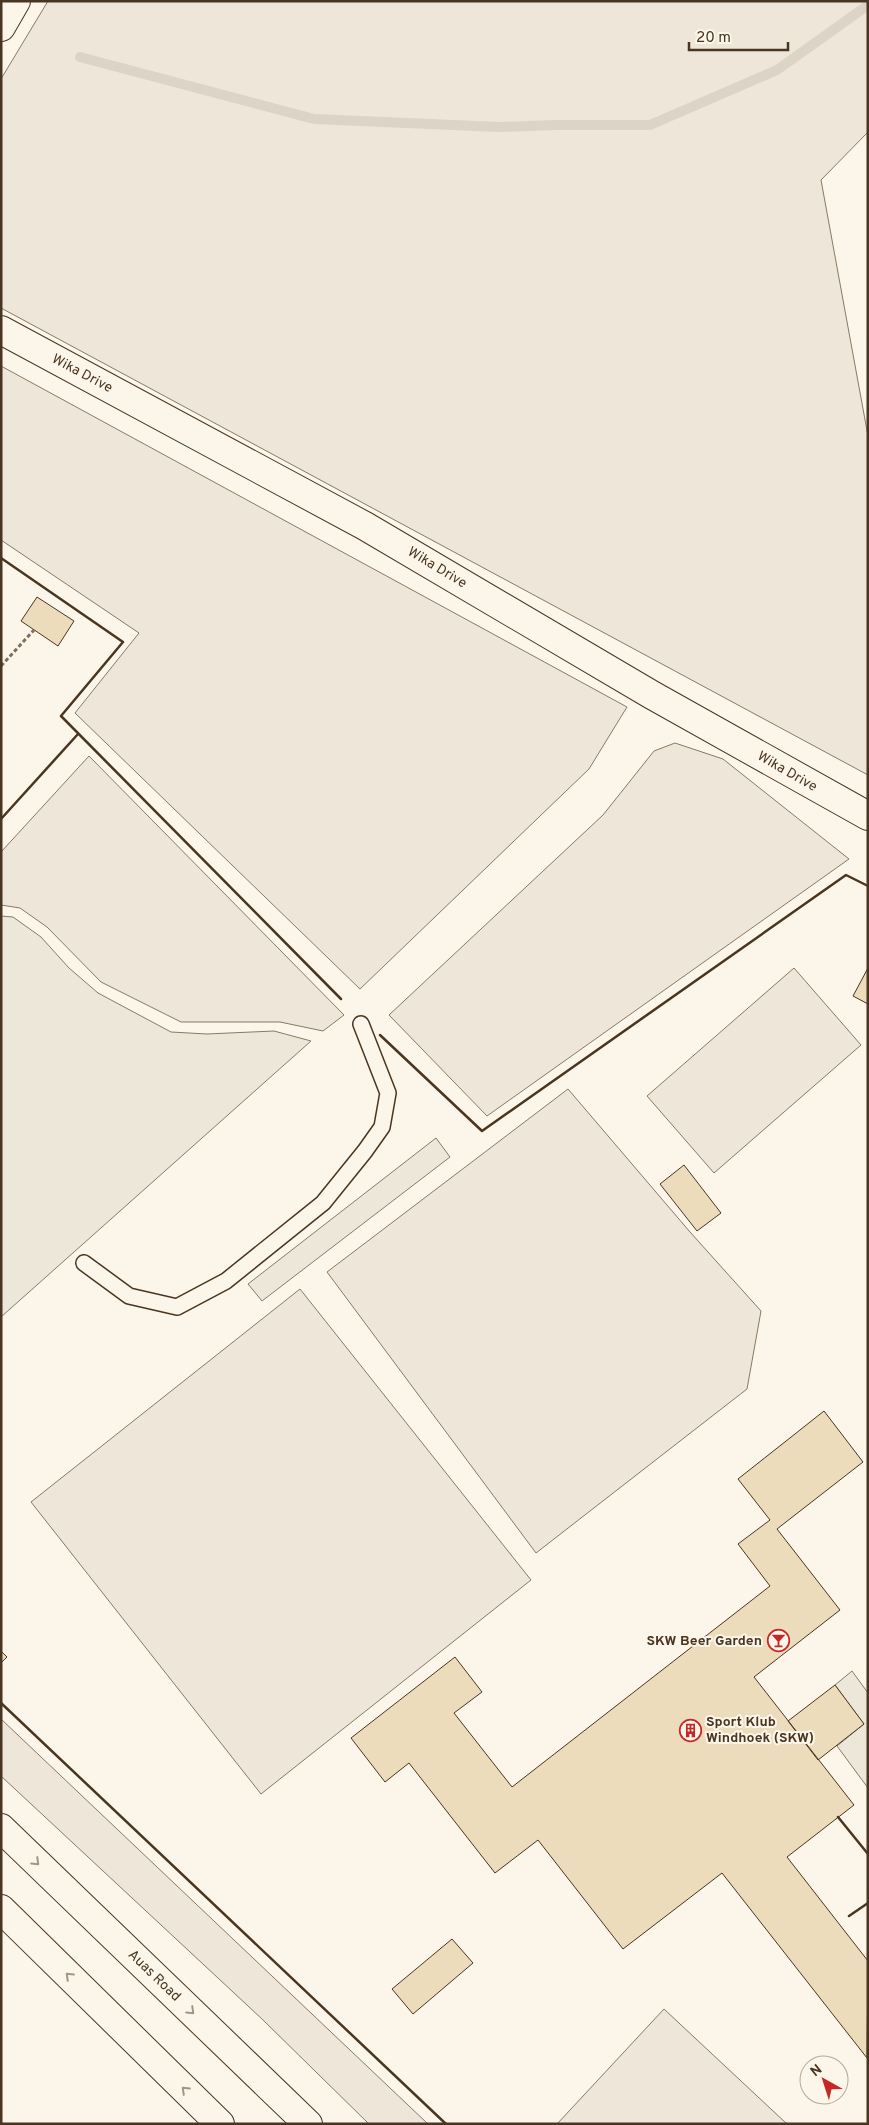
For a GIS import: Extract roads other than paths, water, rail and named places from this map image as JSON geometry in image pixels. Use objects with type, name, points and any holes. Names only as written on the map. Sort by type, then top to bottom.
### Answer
[{"type":"street","points":[[1,27],[16,1]]},
{"type":"street","name":"Wika Drive","points":[[1,330],[366,526],[652,695],[848,807],[868,816]]},
{"type":"street","name":"Auas Road","points":[[1,1828],[308,2124]]},
{"type":"street","points":[[1,1909],[220,2124]]},
{"type":"lane","points":[[84,1263],[129,1296],[177,1307],[226,1281],[323,1203],[366,1151],[382,1127],[388,1093],[361,1024]]},
{"type":"waterway","points":[[80,57],[314,119],[499,127],[650,125],[777,70],[868,5]]},
{"type":"place","name":"SKW Beer Garden","points":[[778,1641]]},
{"type":"place","name":"Sport Klub Windhoek (SKW)","points":[[690,1730]]}]
